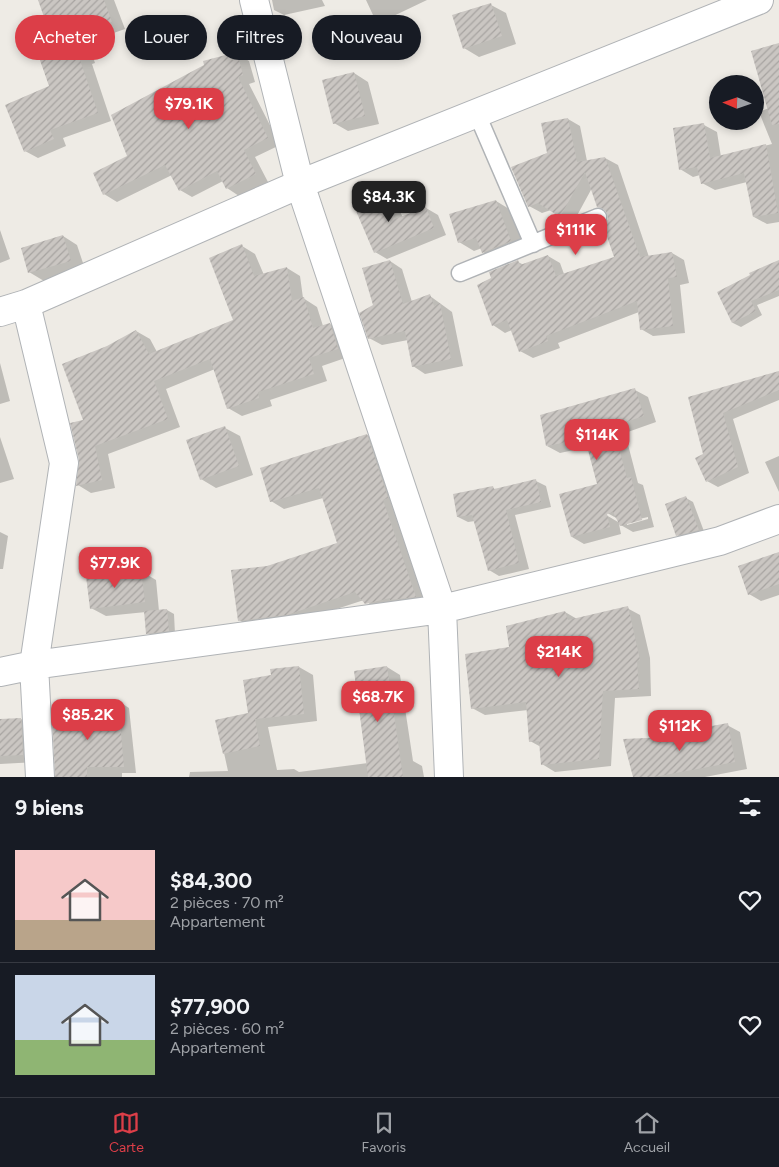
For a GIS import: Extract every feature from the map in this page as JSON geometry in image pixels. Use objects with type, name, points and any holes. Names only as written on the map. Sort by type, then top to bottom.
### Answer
[{"type":"street","points":[[254,0],[300,184],[442,609],[449,777]]},
{"type":"street","points":[[0,312],[26,304],[300,184],[759,0]]},
{"type":"street","points":[[26,304],[64,463],[34,665],[40,777]]},
{"type":"street","points":[[0,672],[34,665],[442,609],[720,541],[779,519]]},
{"type":"lane","points":[[477,114],[533,244]]},
{"type":"lane","points":[[460,273],[598,218]]},
{"type":"building","points":[[38,0],[104,0],[109,15],[43,15]]},
{"type":"building","points":[[491,3],[502,36],[463,49],[452,15]]},
{"type":"building","points":[[779,43],[779,124],[772,125],[764,97],[764,75],[758,75],[751,51]]},
{"type":"building","points":[[217,57],[217,60],[239,60],[243,75],[238,77],[268,138],[244,150],[256,174],[226,189],[217,171],[179,191],[165,165],[103,195],[93,173],[127,156],[111,115],[204,65],[203,61]]},
{"type":"building","points":[[40,60],[80,60],[98,113],[50,130],[54,139],[24,152],[5,105],[49,86]]},
{"type":"building","points":[[354,72],[365,116],[333,124],[322,80]]},
{"type":"building","points":[[568,118],[577,162],[605,157],[640,257],[672,252],[677,277],[668,278],[673,326],[640,330],[637,301],[546,336],[548,341],[519,352],[507,320],[492,326],[477,285],[491,278],[489,272],[518,260],[520,265],[548,255],[556,276],[614,257],[603,225],[608,219],[607,214],[604,209],[597,207],[585,172],[560,217],[538,203],[528,207],[511,167],[547,153],[541,123]]},
{"type":"building","points":[[704,123],[710,158],[766,144],[778,213],[753,217],[744,173],[701,184],[697,167],[679,170],[673,128]]},
{"type":"building","points":[[383,191],[395,219],[426,207],[434,228],[374,253],[353,204]]},
{"type":"building","points":[[496,200],[511,241],[482,253],[476,238],[458,243],[449,214]]},
{"type":"building","points":[[63,235],[71,261],[28,273],[21,248]]},
{"type":"building","points":[[242,244],[254,276],[287,267],[292,301],[304,297],[313,328],[330,323],[338,349],[309,358],[314,374],[258,392],[259,398],[227,409],[210,359],[154,381],[168,419],[95,446],[102,480],[76,486],[79,460],[70,423],[83,420],[62,364],[107,346],[136,330],[149,354],[233,320],[209,258]]},
{"type":"building","points":[[390,260],[403,304],[430,294],[434,306],[440,303],[451,359],[412,367],[405,331],[368,339],[359,313],[373,305],[362,268]]},
{"type":"building","points":[[779,260],[779,290],[751,301],[756,311],[732,323],[717,292],[750,275],[749,273]]},
{"type":"building","points":[[779,371],[779,390],[723,413],[738,467],[706,482],[695,458],[703,454],[688,397]]},
{"type":"building","points":[[635,388],[644,416],[613,426],[627,478],[631,477],[642,520],[620,526],[613,512],[607,514],[610,527],[571,537],[559,494],[597,484],[585,439],[546,446],[540,415]]},
{"type":"building","points":[[225,426],[239,466],[200,480],[186,440]]},
{"type":"building","points":[[367,434],[388,498],[383,500],[416,597],[390,600],[390,598],[365,604],[355,592],[287,615],[238,621],[231,570],[267,566],[337,543],[319,488],[270,502],[260,468]]},
{"type":"building","points":[[536,479],[541,502],[506,510],[519,563],[488,571],[472,515],[457,517],[453,494],[493,486],[494,489]]},
{"type":"building","points":[[686,496],[699,530],[676,536],[665,504]]},
{"type":"building","points":[[779,552],[779,584],[748,595],[738,566]]},
{"type":"building","points":[[141,570],[145,602],[90,609],[86,576]]},
{"type":"building","points":[[628,606],[640,660],[637,661],[639,689],[603,691],[599,759],[541,765],[539,741],[529,742],[526,702],[471,709],[465,654],[509,647],[506,626],[565,611],[568,620]]},
{"type":"building","points":[[167,609],[169,631],[146,634],[144,611]]},
{"type":"building","points":[[299,666],[304,714],[255,719],[260,746],[223,754],[215,720],[248,713],[243,680],[271,675],[270,669]]},
{"type":"building","points":[[387,666],[403,777],[368,777],[354,671]]},
{"type":"building","points":[[118,700],[124,767],[87,767],[87,777],[55,777],[52,716],[91,716],[90,702]]},
{"type":"building","points":[[21,718],[23,755],[0,756],[0,719]]},
{"type":"building","points":[[728,723],[735,762],[654,777],[633,777],[623,739],[692,736],[690,730]]}]
